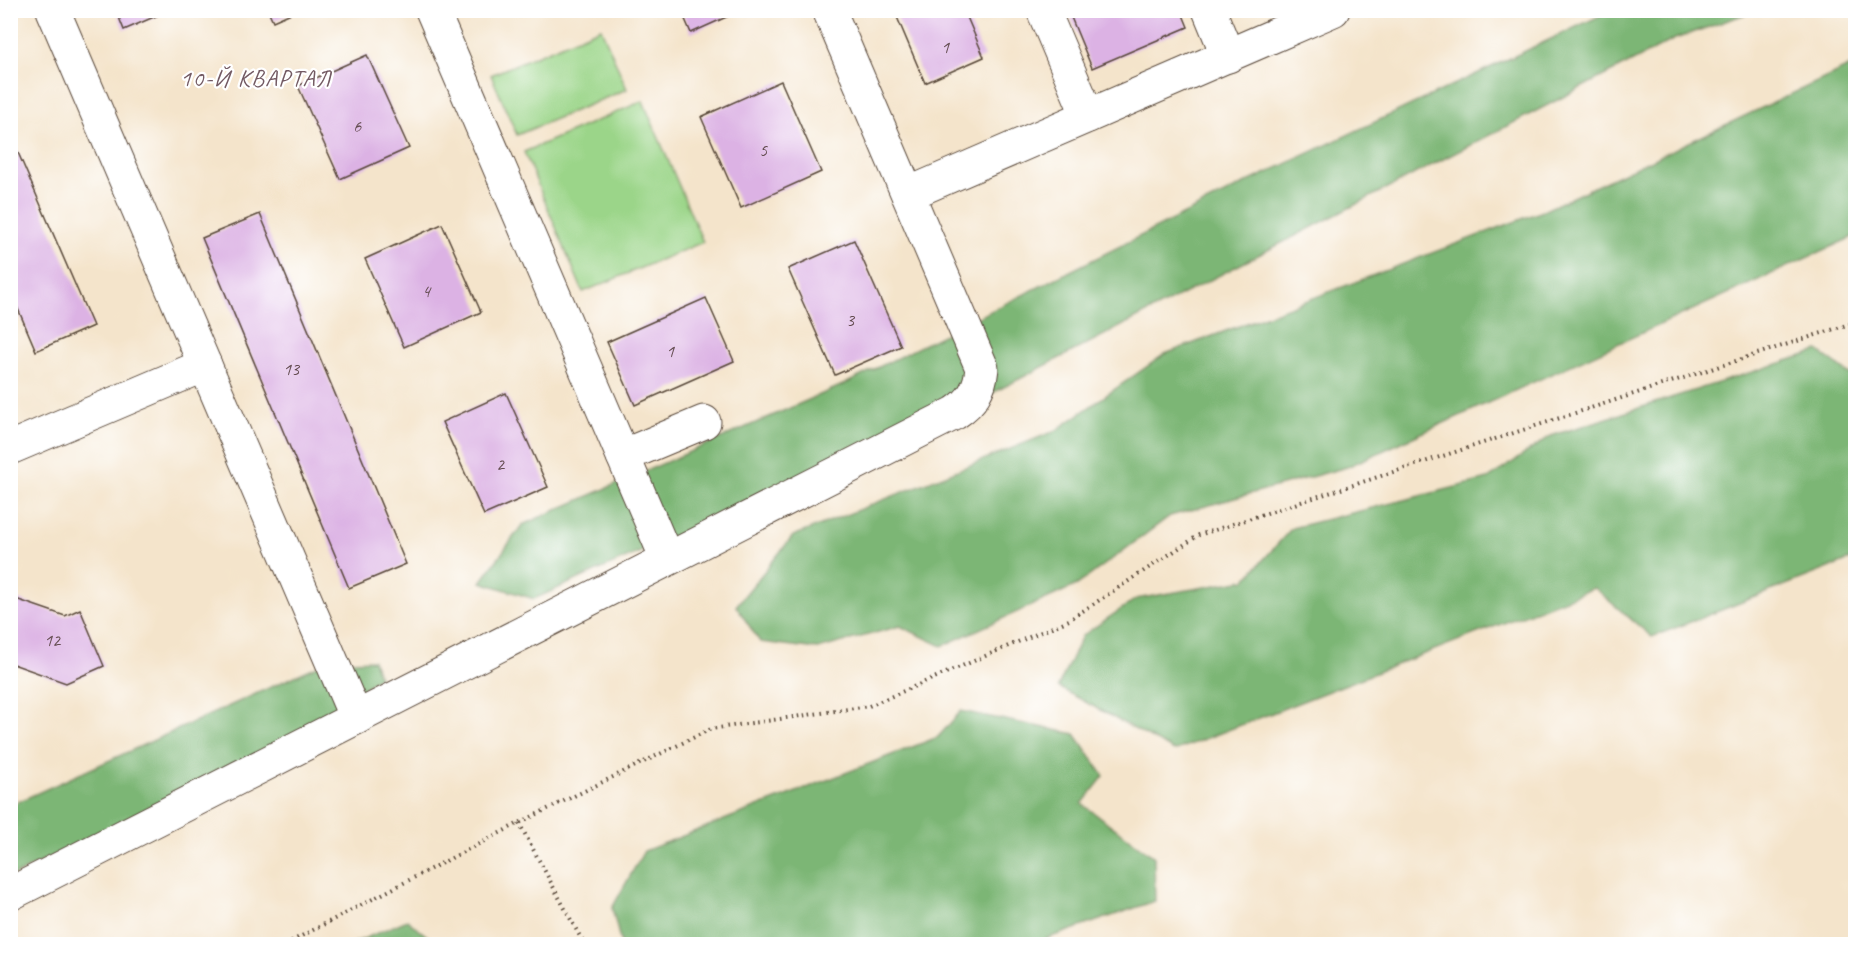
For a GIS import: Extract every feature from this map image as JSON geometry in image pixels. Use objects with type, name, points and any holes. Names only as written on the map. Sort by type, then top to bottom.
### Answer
[{"type":"street","points":[[53,10],[356,718]]},
{"type":"street","points":[[432,10],[667,559]]},
{"type":"street","points":[[10,894],[955,413],[972,399],[980,384],[982,368],[829,10]]},
{"type":"street","points":[[1042,10],[1088,116]]},
{"type":"street","points":[[1209,10],[1228,56]]},
{"type":"street","points":[[908,194],[1333,10]]},
{"type":"street","points":[[10,448],[205,364]]},
{"type":"street","points":[[623,456],[704,422]]},
{"type":"path","points":[[286,945],[519,823],[711,729],[869,706],[1069,620],[1199,535],[1856,322]]},
{"type":"path","points":[[519,823],[584,945]]},
{"type":"green space","points":[[1610,11],[1754,11],[1675,39],[950,415],[534,599],[481,582],[522,525],[845,384],[1252,180]]},
{"type":"green space","points":[[601,28],[627,89],[517,135],[491,75]]},
{"type":"green space","points":[[1855,64],[1855,236],[1347,467],[1170,516],[1077,585],[942,646],[900,626],[818,649],[760,642],[736,606],[793,536],[1055,431],[1165,354],[1543,211]]},
{"type":"green space","points":[[643,101],[703,242],[583,292],[524,152]]},
{"type":"green space","points":[[1818,351],[1855,378],[1855,558],[1652,637],[1594,588],[1174,751],[1058,687],[1082,636],[1136,599],[1245,580],[1292,528],[1488,479],[1551,436]]},
{"type":"green space","points":[[373,660],[379,677],[298,736],[11,877],[11,805],[326,662]]},
{"type":"green space","points":[[961,711],[1075,734],[1104,776],[1082,804],[1154,857],[1155,901],[1031,944],[621,944],[612,908],[644,851],[938,737]]},
{"type":"green space","points":[[407,920],[437,944],[352,944]]},
{"type":"building","points":[[116,10],[170,10],[124,30]]},
{"type":"building","points":[[268,10],[298,10],[273,21]]},
{"type":"building","points":[[681,10],[742,10],[691,33]]},
{"type":"building","points":[[894,10],[964,10],[984,57],[925,83]]},
{"type":"building","points":[[1068,10],[1181,10],[1188,27],[1092,68]]},
{"type":"building","points":[[367,55],[409,148],[340,179],[298,86]]},
{"type":"building","points":[[781,81],[821,172],[741,208],[701,117]]},
{"type":"building","points":[[10,134],[93,326],[36,351],[10,290]]},
{"type":"building","points":[[260,214],[406,564],[349,588],[202,238]]},
{"type":"building","points":[[442,224],[481,312],[404,347],[365,259]]},
{"type":"building","points":[[854,240],[901,346],[835,375],[788,269]]},
{"type":"building","points":[[706,298],[734,361],[635,405],[607,342]]},
{"type":"building","points":[[506,393],[548,487],[484,515],[442,422]]},
{"type":"building","points":[[10,597],[65,616],[80,609],[104,666],[66,683],[10,663]]},
{"type":"district","name":"10-Й КВАРТАЛ","points":[[256,78]]}]
